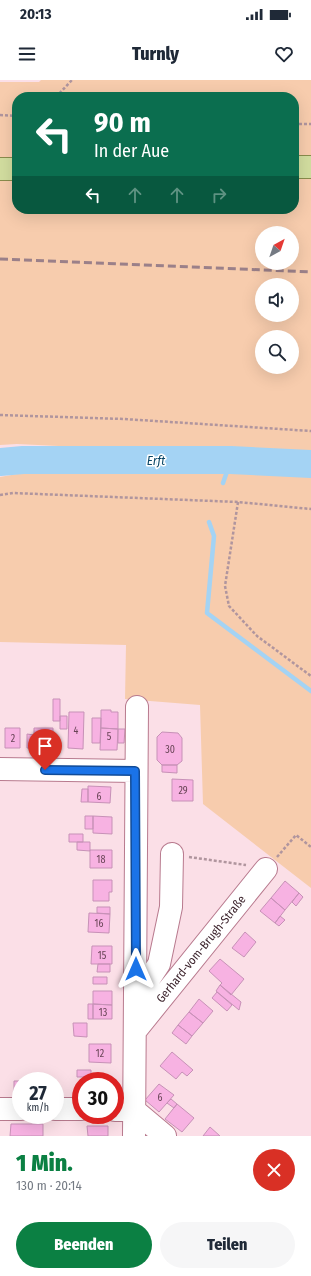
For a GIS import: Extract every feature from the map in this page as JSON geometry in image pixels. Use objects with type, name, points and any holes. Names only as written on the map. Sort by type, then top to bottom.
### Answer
[{"type":"main road","points":[[299,168],[311,167]]},
{"type":"main road","points":[[0,169],[12,169]]},
{"type":"street","name":"Gerhard-vom-Brugh-Straße","points":[[134,1136],[125,1110],[136,1030],[135,771],[137,707]]},
{"type":"street","points":[[0,769],[135,771]]},
{"type":"street","points":[[136,999],[159,964],[171,907],[172,854]]},
{"type":"street","name":"Gerhard-vom-Brugh-Straße","points":[[136,1030],[266,869]]},
{"type":"street","points":[[0,1109],[12,1109]]},
{"type":"street","points":[[125,1110],[165,1136]]},
{"type":"path","points":[[61,92],[72,80]]},
{"type":"path","points":[[0,115],[12,116]]},
{"type":"path","points":[[299,124],[311,124]]},
{"type":"path","points":[[0,415],[124,419],[311,431]]},
{"type":"path","points":[[0,495],[13,493],[238,502],[311,509]]},
{"type":"path","points":[[238,502],[225,586],[229,606],[257,636],[311,676]]},
{"type":"path","points":[[172,854],[266,869],[296,835],[311,847]]},
{"type":"shaded area","points":[[41,80],[311,80],[311,156],[299,156],[299,92],[12,92],[12,163],[0,163],[0,82],[39,82]]},
{"type":"shaded area","points":[[311,177],[311,458],[17,444],[0,445],[0,178],[12,178],[12,214],[299,214],[299,178]]},
{"type":"shaded area","points":[[243,465],[311,468],[311,888],[203,804],[200,705],[125,699],[126,645],[0,642],[0,477],[23,473]]},
{"type":"building","points":[[53,699],[60,699],[60,721],[53,721]]},
{"type":"building","points":[[101,710],[118,712],[118,729],[101,728]]},
{"type":"building","points":[[69,712],[84,712],[83,749],[68,748]]},
{"type":"building","points":[[60,716],[67,716],[67,729],[60,729]]},
{"type":"building","points":[[92,718],[101,718],[100,743],[92,743]]},
{"type":"building","points":[[5,728],[20,728],[20,748],[5,748]]},
{"type":"building","points":[[34,728],[53,728],[53,749],[34,748]]},
{"type":"building","points":[[101,728],[118,729],[117,750],[100,750]]},
{"type":"building","points":[[118,729],[125,729],[124,743],[118,743]]},
{"type":"building","points":[[162,732],[178,733],[182,738],[182,761],[177,765],[162,765],[157,760],[157,737]]},
{"type":"building","points":[[27,734],[34,735],[34,748],[27,748]]},
{"type":"building","points":[[162,765],[177,765],[177,773],[162,772]]},
{"type":"building","points":[[172,779],[193,780],[193,801],[172,801]]},
{"type":"building","points":[[88,786],[111,787],[110,803],[88,802]]},
{"type":"building","points":[[82,789],[88,789],[88,802],[81,802]]},
{"type":"building","points":[[85,816],[93,816],[93,829],[85,829]]},
{"type":"building","points":[[93,816],[112,817],[112,834],[93,833]]},
{"type":"building","points":[[69,834],[83,834],[83,842],[69,842]]},
{"type":"building","points":[[77,842],[90,842],[90,851],[77,850]]},
{"type":"building","points":[[90,850],[112,850],[112,868],[90,868]]},
{"type":"building","points":[[93,880],[112,880],[112,892],[109,892],[109,901],[93,901]]},
{"type":"building","points":[[285,881],[299,893],[285,910],[271,898]]},
{"type":"building","points":[[299,893],[303,897],[296,906],[292,902]]},
{"type":"building","points":[[271,898],[285,910],[275,923],[260,911]]},
{"type":"building","points":[[97,907],[110,907],[110,914],[97,913]]},
{"type":"building","points":[[89,913],[110,914],[109,933],[88,932]]},
{"type":"building","points":[[280,916],[285,920],[279,926],[275,923]]},
{"type":"building","points":[[245,932],[256,942],[244,957],[232,948]]},
{"type":"building","points":[[92,946],[112,946],[112,964],[91,964]]},
{"type":"building","points":[[220,959],[244,979],[231,995],[220,985],[222,983],[209,971]]},
{"type":"building","points":[[98,964],[110,964],[110,972],[97,972]]},
{"type":"building","points":[[93,977],[107,977],[107,984],[93,984]]},
{"type":"building","points":[[220,985],[241,1002],[239,1010],[216,991]]},
{"type":"building","points":[[93,991],[112,991],[112,1005],[93,1004]]},
{"type":"building","points":[[217,992],[232,1005],[227,1011],[212,998]]},
{"type":"building","points":[[199,999],[213,1011],[203,1023],[189,1012]]},
{"type":"building","points":[[88,1004],[93,1004],[93,1019],[88,1019]]},
{"type":"building","points":[[93,1004],[112,1005],[112,1019],[93,1019]]},
{"type":"building","points":[[189,1012],[203,1023],[192,1036],[178,1025]]},
{"type":"building","points":[[73,1023],[87,1023],[87,1037],[74,1036]]},
{"type":"building","points":[[178,1025],[192,1036],[186,1044],[172,1033]]},
{"type":"building","points":[[89,1044],[111,1044],[111,1063],[89,1062]]},
{"type":"building","points":[[172,1052],[193,1070],[187,1076],[182,1072],[176,1079],[160,1066]]},
{"type":"building","points":[[77,1070],[91,1070],[91,1072],[77,1072]]},
{"type":"building","points":[[159,1084],[174,1095],[159,1112],[145,1100]]},
{"type":"building","points":[[171,1099],[177,1104],[174,1108],[167,1103]]},
{"type":"building","points":[[177,1104],[194,1118],[182,1132],[165,1119]]},
{"type":"building","points":[[11,1124],[43,1124],[43,1136],[10,1136]]},
{"type":"building","points":[[87,1126],[108,1126],[108,1136],[88,1136]]},
{"type":"building","points":[[210,1127],[220,1136],[203,1136]]},
{"type":"waterway","name":"Erft","points":[[0,462],[23,460],[231,460],[311,464]]},
{"type":"waterway","points":[[223,483],[231,460]]},
{"type":"waterway","points":[[209,522],[214,536],[207,613],[311,691]]},
{"type":"railway","points":[[0,259],[311,272]]},
{"type":"route","points":[[45,770],[135,771],[136,969]]}]
